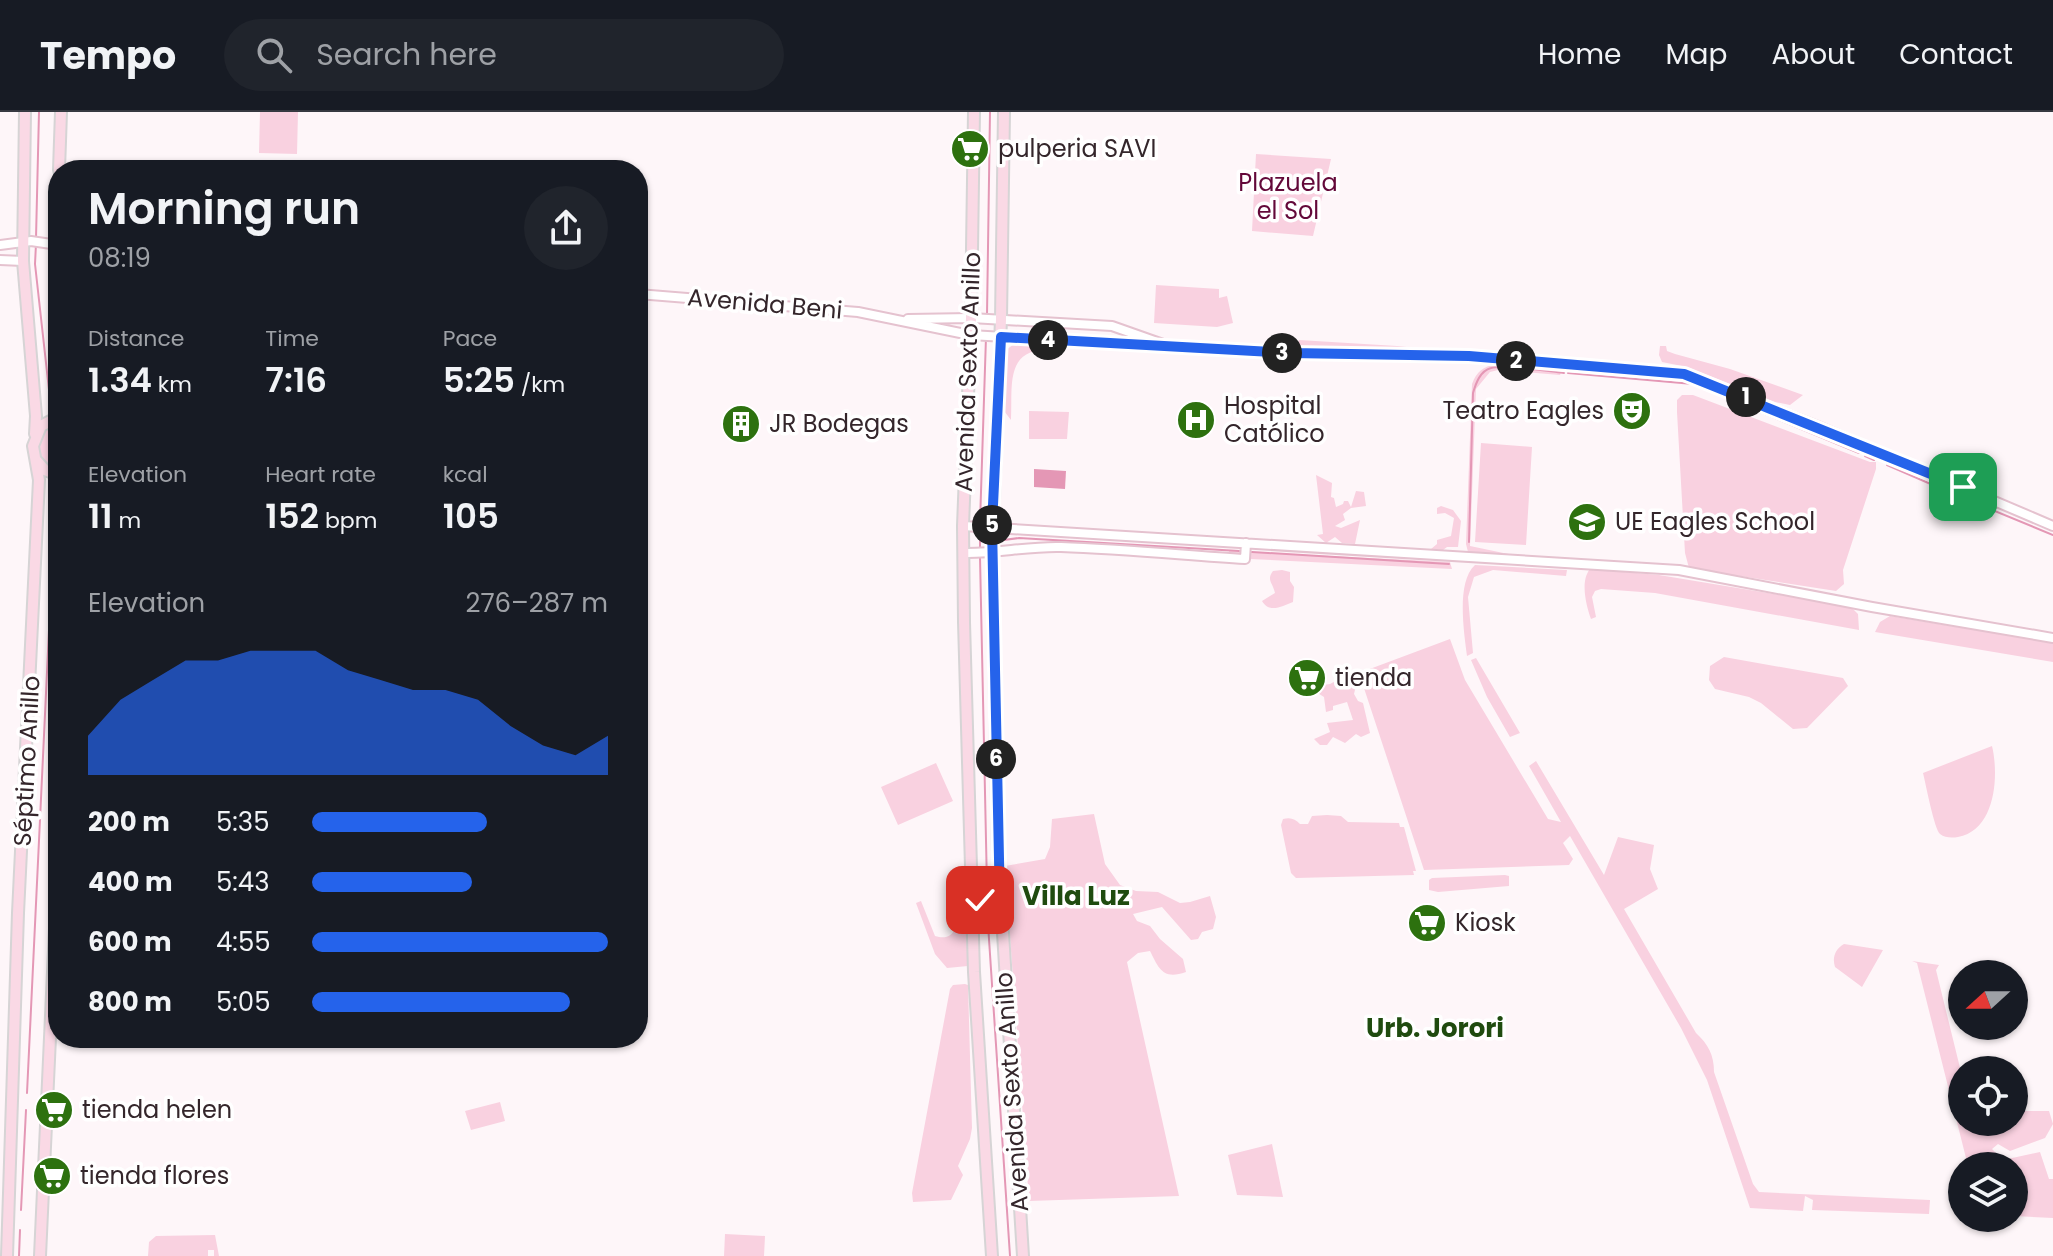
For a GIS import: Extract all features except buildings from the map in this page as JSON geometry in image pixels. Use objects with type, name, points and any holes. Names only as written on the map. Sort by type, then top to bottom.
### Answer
[{"type":"main road","points":[[25,112],[27,242],[23,261],[36,416],[33,440]]},
{"type":"main road","points":[[59,160],[61,112]]},
{"type":"main road","name":"Avenida Sexto Anillo","points":[[974,112],[973,318],[966,526],[971,885],[992,1256]]},
{"type":"main road","name":"Avenida Sexto Anillo","points":[[1004,112],[999,319],[988,526],[1000,906],[1023,1256]]},
{"type":"main road","points":[[33,440],[36,432],[48,423]]},
{"type":"main road","name":"Séptimo Anillo","points":[[7,1256],[18,913],[39,480],[33,440]]},
{"type":"main road","points":[[35,458],[48,471]]},
{"type":"main road","points":[[971,885],[980,892],[991,892],[999,885]]},
{"type":"main road","points":[[972,908],[980,900],[992,899],[1000,906]]},
{"type":"main road","name":"Séptimo Anillo","points":[[40,1256],[50,1048]]},
{"type":"street","points":[[0,245],[48,243]]},
{"type":"street","points":[[0,260],[23,261]]},
{"type":"street","name":"Avenida Beni","points":[[648,295],[858,312],[972,335],[998,337],[1291,353],[1469,356],[1684,374],[1830,431],[2053,526]]},
{"type":"street","name":"Avenida Beni","points":[[891,320],[973,318],[1112,326],[1171,347]]},
{"type":"street","points":[[966,526],[1679,570],[2053,638]]},
{"type":"street","points":[[966,553],[1061,547],[1245,559],[1246,543]]},
{"type":"green space","points":[[260,112],[298,112],[297,154],[259,153]]},
{"type":"green space","name":"Plazuela el Sol","points":[[1256,154],[1331,159],[1313,236],[1252,231]]},
{"type":"green space","points":[[1156,285],[1219,289],[1219,298],[1227,296],[1233,323],[1217,327],[1154,323]]},
{"type":"green space","points":[[1299,340],[1463,353],[1314,349],[1298,344]]},
{"type":"green space","points":[[1014,344],[1043,344],[1046,350],[1033,352],[1017,364],[1012,385],[1011,420],[1001,407],[1006,350]]},
{"type":"green space","points":[[1660,346],[1666,346],[1667,351],[1675,354],[1730,369],[1803,395],[1790,405],[1775,402],[1687,367],[1662,362]]},
{"type":"green space","points":[[1496,364],[1562,370],[1560,375],[1498,370],[1490,372],[1476,389],[1470,546],[1513,555],[1510,557],[1468,552],[1466,544],[1472,384],[1481,370]]},
{"type":"green space","points":[[1682,395],[1693,395],[1876,462],[1843,570],[1844,584],[1836,591],[1689,568],[1685,553],[1677,412],[1677,400]]},
{"type":"green space","points":[[1029,411],[1069,412],[1067,439],[1029,439]]},
{"type":"green space","points":[[48,429],[48,464],[41,455],[39,445],[42,433]]},
{"type":"green space","points":[[1481,443],[1532,447],[1526,545],[1475,542]]},
{"type":"green space","points":[[1316,475],[1332,483],[1331,497],[1336,507],[1348,501],[1351,507],[1356,491],[1364,492],[1366,506],[1351,508],[1343,514],[1345,520],[1335,526],[1341,528],[1360,520],[1355,544],[1342,543],[1335,537],[1326,543],[1317,535],[1323,534]]},
{"type":"green space","points":[[1441,506],[1453,510],[1461,521],[1458,547],[1431,549],[1437,540],[1451,536],[1454,518],[1445,513],[1437,514],[1437,508]]},
{"type":"green space","points":[[1229,551],[1450,562],[1452,569],[1229,558]]},
{"type":"green space","points":[[1475,565],[1567,570],[1566,576],[1493,570],[1474,577],[1468,597],[1473,653],[1467,656],[1463,595],[1469,573]]},
{"type":"green space","points":[[1590,569],[1659,575],[1852,608],[1858,614],[1859,630],[1655,593],[1601,589],[1595,591],[1592,597],[1596,617],[1591,619],[1585,586]]},
{"type":"green space","points":[[1282,570],[1290,572],[1294,587],[1293,602],[1276,608],[1269,607],[1262,601],[1275,593],[1271,574]]},
{"type":"green space","points":[[1890,616],[2053,643],[2053,662],[1875,632],[1880,622]]},
{"type":"green space","points":[[1450,639],[1465,680],[1548,819],[1561,822],[1529,766],[1536,761],[1604,875],[1618,837],[1654,845],[1650,869],[1658,889],[1624,909],[1696,1033],[1710,1050],[1714,1072],[1753,1184],[1759,1192],[1930,1200],[1929,1214],[1812,1210],[1813,1200],[1805,1196],[1803,1211],[1750,1208],[1707,1080],[1681,1028],[1570,836],[1563,843],[1573,859],[1569,865],[1424,870],[1359,673]]},
{"type":"green space","points":[[1724,657],[1843,678],[1848,686],[1807,728],[1793,729],[1761,703],[1715,689],[1709,680],[1710,666]]},
{"type":"green space","points":[[1476,658],[1520,733],[1510,737],[1487,697],[1471,660]]},
{"type":"green space","points":[[1350,673],[1356,679],[1354,694],[1363,703],[1370,733],[1361,737],[1356,734],[1345,743],[1333,737],[1327,745],[1320,745],[1314,739],[1330,732],[1327,723],[1353,720],[1347,702],[1333,706],[1333,710],[1326,712],[1324,697],[1316,692],[1317,686],[1330,684]]},
{"type":"green space","points":[[1992,746],[1994,786],[1987,813],[1971,832],[1956,837],[1940,834],[1923,773]]},
{"type":"green space","points":[[936,763],[953,801],[898,825],[881,787]]},
{"type":"green space","points":[[1094,814],[1105,864],[1120,885],[1136,891],[1158,892],[1180,903],[1210,896],[1216,917],[1213,929],[1191,940],[1162,907],[1133,914],[1137,921],[1150,926],[1183,959],[1186,972],[1167,974],[1150,951],[1138,953],[1127,962],[1179,1196],[1029,1201],[1005,866],[1045,859],[1050,847],[1052,819]]},
{"type":"green space","points":[[1312,816],[1341,816],[1348,822],[1399,823],[1400,827],[1404,827],[1416,871],[1413,871],[1414,875],[1296,878],[1291,873],[1281,825],[1283,819],[1291,818],[1300,824],[1308,824]]},
{"type":"green space","points":[[1509,876],[1509,886],[1438,892],[1429,890],[1429,880],[1432,878]]},
{"type":"green space","points":[[956,877],[963,877],[968,966],[947,968],[935,954],[916,903],[921,901],[935,936],[952,934],[958,917]]},
{"type":"green space","points":[[1844,944],[1883,950],[1862,987],[1835,967],[1835,954]]},
{"type":"green space","points":[[1912,961],[1939,965],[1936,970],[1948,1019],[1948,1040],[1953,1040],[1957,1056],[1948,1056],[1948,1086],[1917,963]]},
{"type":"green space","points":[[953,985],[968,985],[972,1128],[958,1166],[963,1175],[951,1200],[913,1202],[912,1193],[950,989]]},
{"type":"green space","points":[[500,1102],[505,1121],[471,1130],[465,1111]]},
{"type":"green space","points":[[2028,1111],[2049,1111],[2053,1124],[2045,1138],[2010,1151],[1998,1144],[1992,1149],[1995,1152],[1964,1152],[1960,1136],[2028,1136]]},
{"type":"green space","points":[[1272,1144],[1283,1197],[1237,1195],[1228,1155]]},
{"type":"green space","points":[[2040,1152],[2049,1179],[2053,1179],[2053,1218],[2028,1217],[2028,1155]]},
{"type":"green space","points":[[725,1234],[765,1236],[764,1256],[724,1256]]},
{"type":"green space","points":[[215,1235],[219,1256],[214,1256],[214,1250],[208,1250],[208,1256],[148,1256],[149,1242],[156,1236]]},
{"type":"shaded area","points":[[1034,469],[1066,471],[1065,489],[1034,487]]},
{"type":"waterway","points":[[36,238],[39,112]]},
{"type":"waterway","points":[[987,315],[990,112]]},
{"type":"waterway","points":[[36,244],[35,264],[48,381]]},
{"type":"waterway","points":[[980,523],[986,337]]},
{"type":"waterway","points":[[1469,542],[1473,393],[1479,378],[1487,370],[1497,367],[1564,373]]},
{"type":"waterway","points":[[1568,373],[1693,384],[1859,453]]},
{"type":"waterway","points":[[1865,456],[1874,460]]},
{"type":"waterway","points":[[1887,465],[1933,485]]},
{"type":"waterway","points":[[1939,488],[2053,535]]},
{"type":"waterway","points":[[980,529],[980,551]]},
{"type":"waterway","points":[[996,541],[1019,538],[1239,551]]},
{"type":"waterway","points":[[1252,552],[1449,564]]},
{"type":"waterway","points":[[980,557],[987,887]]},
{"type":"waterway","points":[[27,1093],[48,651]]},
{"type":"waterway","points":[[987,909],[1010,1256]]},
{"type":"waterway","points":[[21,1210],[26,1110]]},
{"type":"waterway","points":[[19,1256],[20,1230]]},
{"type":"place","name":"pulperia SAVI","points":[[970,149]]},
{"type":"place","name":"Teatro Eagles","points":[[1632,411]]},
{"type":"place","name":"Hospital Católico","points":[[1196,420]]},
{"type":"place","name":"JR Bodegas","points":[[741,424]]},
{"type":"place","name":"UE Eagles School","points":[[1587,522]]},
{"type":"place","name":"tienda","points":[[1307,678]]},
{"type":"place","name":"Kiosk","points":[[1427,923]]},
{"type":"place","name":"tienda helen","points":[[54,1110]]},
{"type":"place","name":"tienda flores","points":[[52,1176]]},
{"type":"district","name":"Villa Luz","points":[[1076,896]]},
{"type":"district","name":"Urb. Jorori","points":[[1435,1028]]},
{"type":"route","points":[[980,900],[992,899],[1000,906],[992,526],[1001,337],[1291,353],[1469,356],[1667,371],[1699,378],[1963,487]]}]
